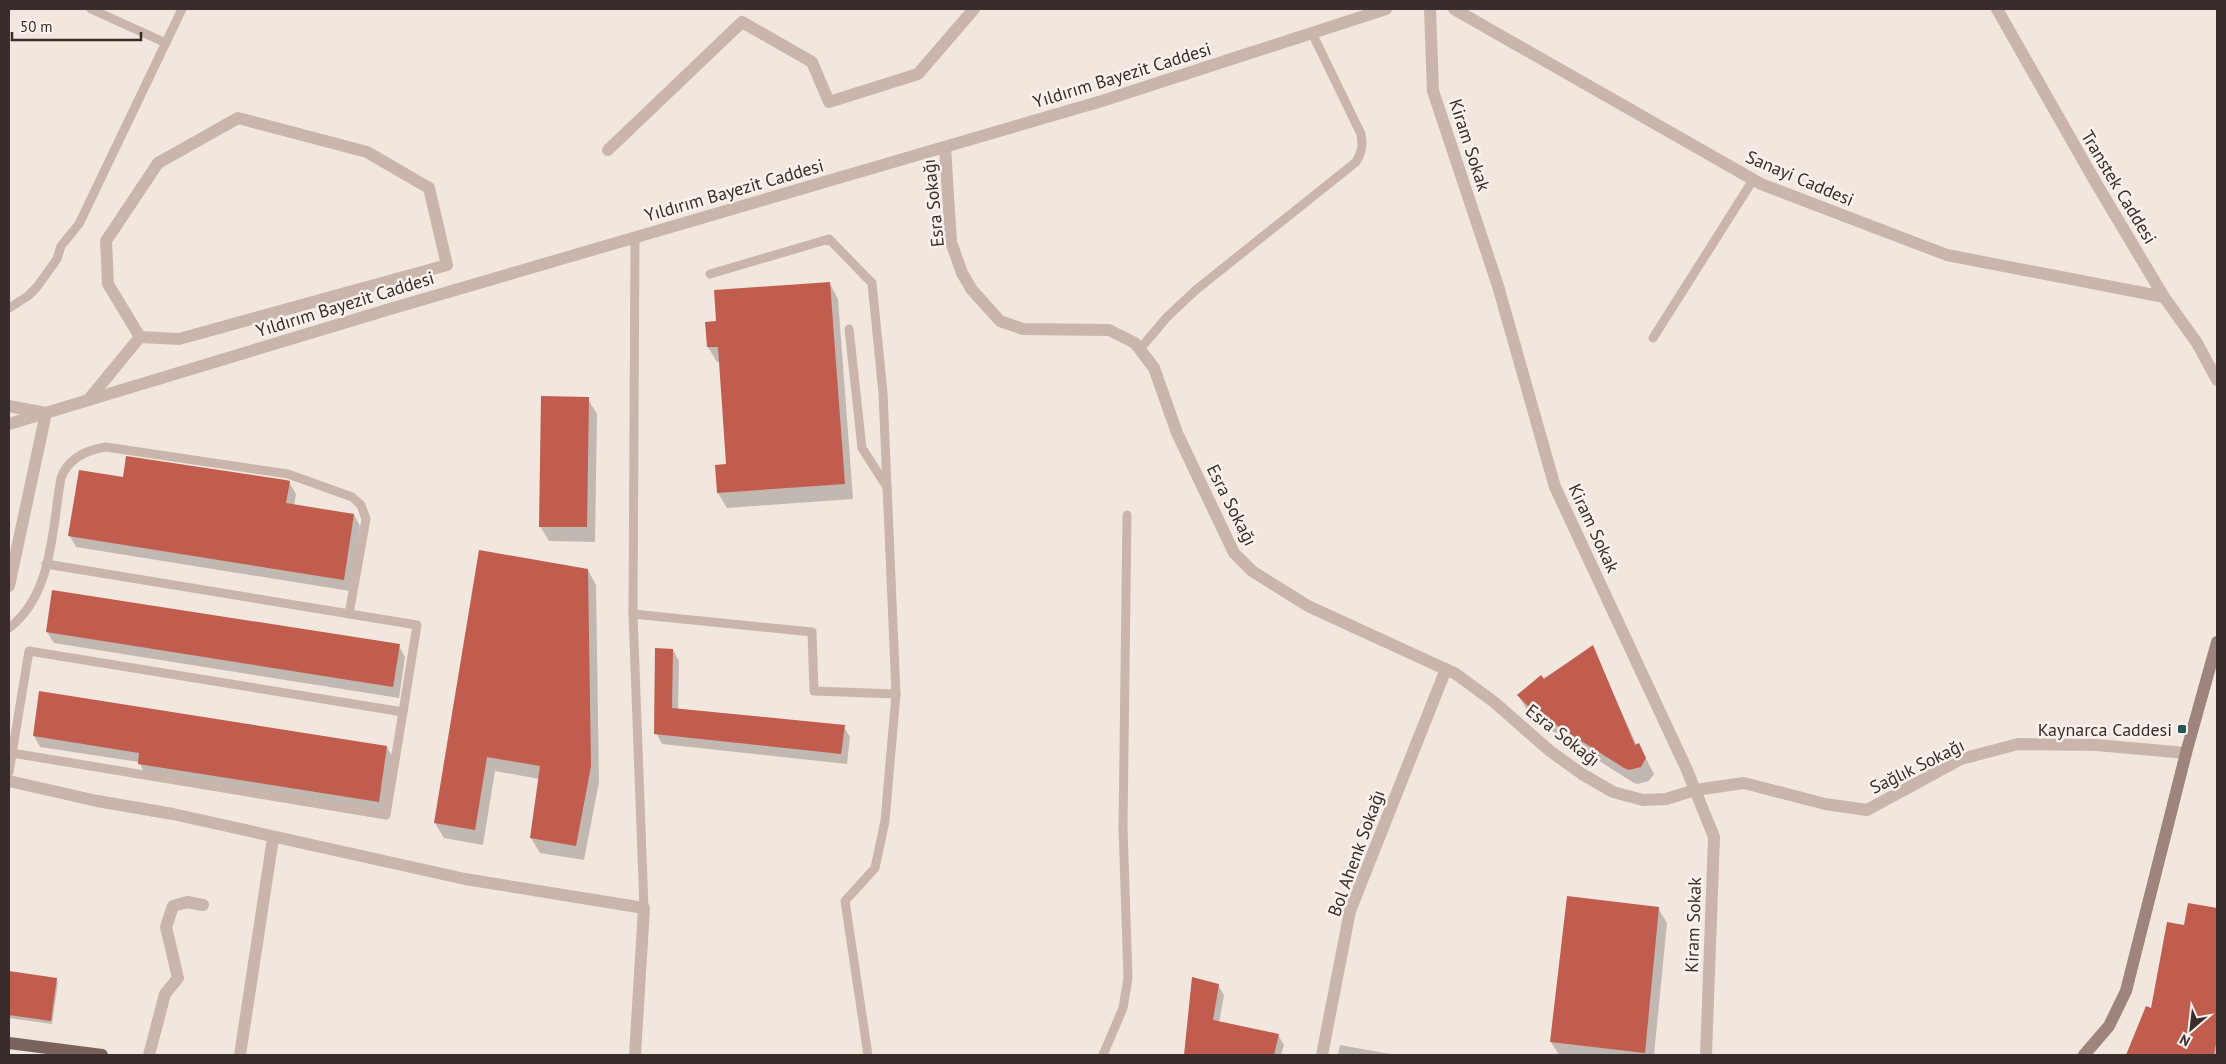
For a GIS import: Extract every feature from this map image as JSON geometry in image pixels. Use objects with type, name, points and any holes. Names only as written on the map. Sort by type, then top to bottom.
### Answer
[{"type":"main road","points":[[2084,1055],[2109,1026],[2126,992],[2186,753],[2217,642]]},
{"type":"main road","points":[[9,1043],[102,1055]]},
{"type":"street","points":[[608,150],[742,22],[812,62],[829,102],[918,74],[974,9]]},
{"type":"street","name":"Yıldırım Bayezit Caddesi","points":[[9,424],[635,237],[1102,102],[1386,9]]},
{"type":"street","name":"Kiram Sokak","points":[[1430,9],[1434,92],[1498,286],[1555,487],[1696,790],[1714,837],[1706,1055]]},
{"type":"street","name":"Sanayi Caddesi","points":[[1454,9],[1753,180],[1948,255],[2164,297]]},
{"type":"street","name":"Transtek Caddesi","points":[[1997,9],[2091,175],[2164,297],[2198,343],[2217,380]]},
{"type":"street","points":[[238,118],[367,152],[429,188],[447,265],[179,339],[140,337],[108,284],[106,241],[158,163],[238,118]]},
{"type":"street","name":"Esra Sokağı","points":[[945,147],[952,242],[962,273],[972,290],[1000,321],[1023,329],[1109,330],[1124,336],[1140,349],[1154,368],[1177,433],[1234,553],[1252,571],[1308,606],[1446,669],[1494,702],[1550,752],[1613,792],[1643,800],[1666,799],[1696,790]]},
{"type":"street","points":[[89,399],[140,337]]},
{"type":"street","points":[[2198,343],[2217,361]]},
{"type":"street","points":[[9,406],[46,414],[9,586]]},
{"type":"street","name":"Bol Ahenk Sokağı","points":[[1322,1055],[1350,911],[1446,669]]},
{"type":"street","name":"Sağlık Sokağı","points":[[1696,790],[1744,783],[1825,804],[1867,810],[1961,759],[2018,744],[2096,745],[2186,753]]},
{"type":"street","points":[[9,782],[97,801],[174,814],[273,838],[465,879],[644,908],[635,1055]]},
{"type":"street","points":[[240,1055],[273,838]]},
{"type":"street","points":[[149,1055],[165,994],[178,978],[166,927],[170,913],[173,906],[187,902],[204,906]]},
{"type":"lane","points":[[91,9],[166,43]]},
{"type":"lane","points":[[9,308],[28,296],[37,287],[57,259],[61,246],[79,224],[182,9]]},
{"type":"lane","points":[[1140,349],[1163,322],[1197,289],[1356,162],[1360,156],[1362,149],[1361,134],[1312,33]]},
{"type":"lane","points":[[1653,338],[1753,180]]},
{"type":"lane","points":[[635,237],[633,614],[644,908]]},
{"type":"lane","points":[[710,274],[828,239],[872,282],[883,393],[896,694],[885,821],[875,868],[845,901],[868,1055]]},
{"type":"lane","points":[[849,329],[862,448],[887,488]]},
{"type":"lane","points":[[9,628],[20,619],[34,601],[40,589],[63,473],[68,464],[86,452],[106,447],[288,474],[352,497],[364,512],[366,519],[349,614]]},
{"type":"lane","points":[[1103,1055],[1123,1008],[1128,978],[1123,828],[1126,516]]},
{"type":"lane","points":[[12,754],[386,815],[417,625],[46,564]]},
{"type":"lane","points":[[633,614],[812,632],[814,691],[896,694]]},
{"type":"lane","points":[[9,772],[28,651],[403,712]]},
{"type":"building","points":[[830,282],[845,484],[717,493],[715,465],[726,464],[718,347],[707,347],[705,322],[716,321],[714,290]]},
{"type":"building","points":[[541,396],[589,397],[587,527],[539,527]]},
{"type":"building","points":[[126,456],[290,481],[286,503],[354,514],[344,580],[68,536],[79,470],[123,477]]},
{"type":"building","points":[[479,550],[588,569],[591,766],[576,846],[530,838],[540,766],[487,757],[475,830],[434,823]]},
{"type":"building","points":[[52,590],[400,644],[393,687],[46,632]]},
{"type":"building","points":[[1593,645],[1635,745],[1639,743],[1646,758],[1641,767],[1629,770],[1624,768],[1531,709],[1517,695],[1541,675],[1544,679]]},
{"type":"building","points":[[655,648],[673,649],[672,708],[845,725],[841,754],[654,734]]},
{"type":"building","points":[[39,691],[387,746],[379,802],[138,764],[139,753],[33,736]]},
{"type":"building","points":[[1567,896],[1659,907],[1645,1053],[1550,1042]]},
{"type":"building","points":[[2188,903],[2217,908],[2217,1038],[2214,1055],[2126,1055],[2146,1006],[2151,1008],[2167,922],[2184,925]]},
{"type":"building","points":[[9,971],[57,978],[51,1021],[9,1015]]},
{"type":"building","points":[[1192,977],[1219,984],[1213,1020],[1279,1034],[1274,1055],[1184,1055]]},
{"type":"place","name":"Kaynarca Caddesi","points":[[2182,729]]}]
